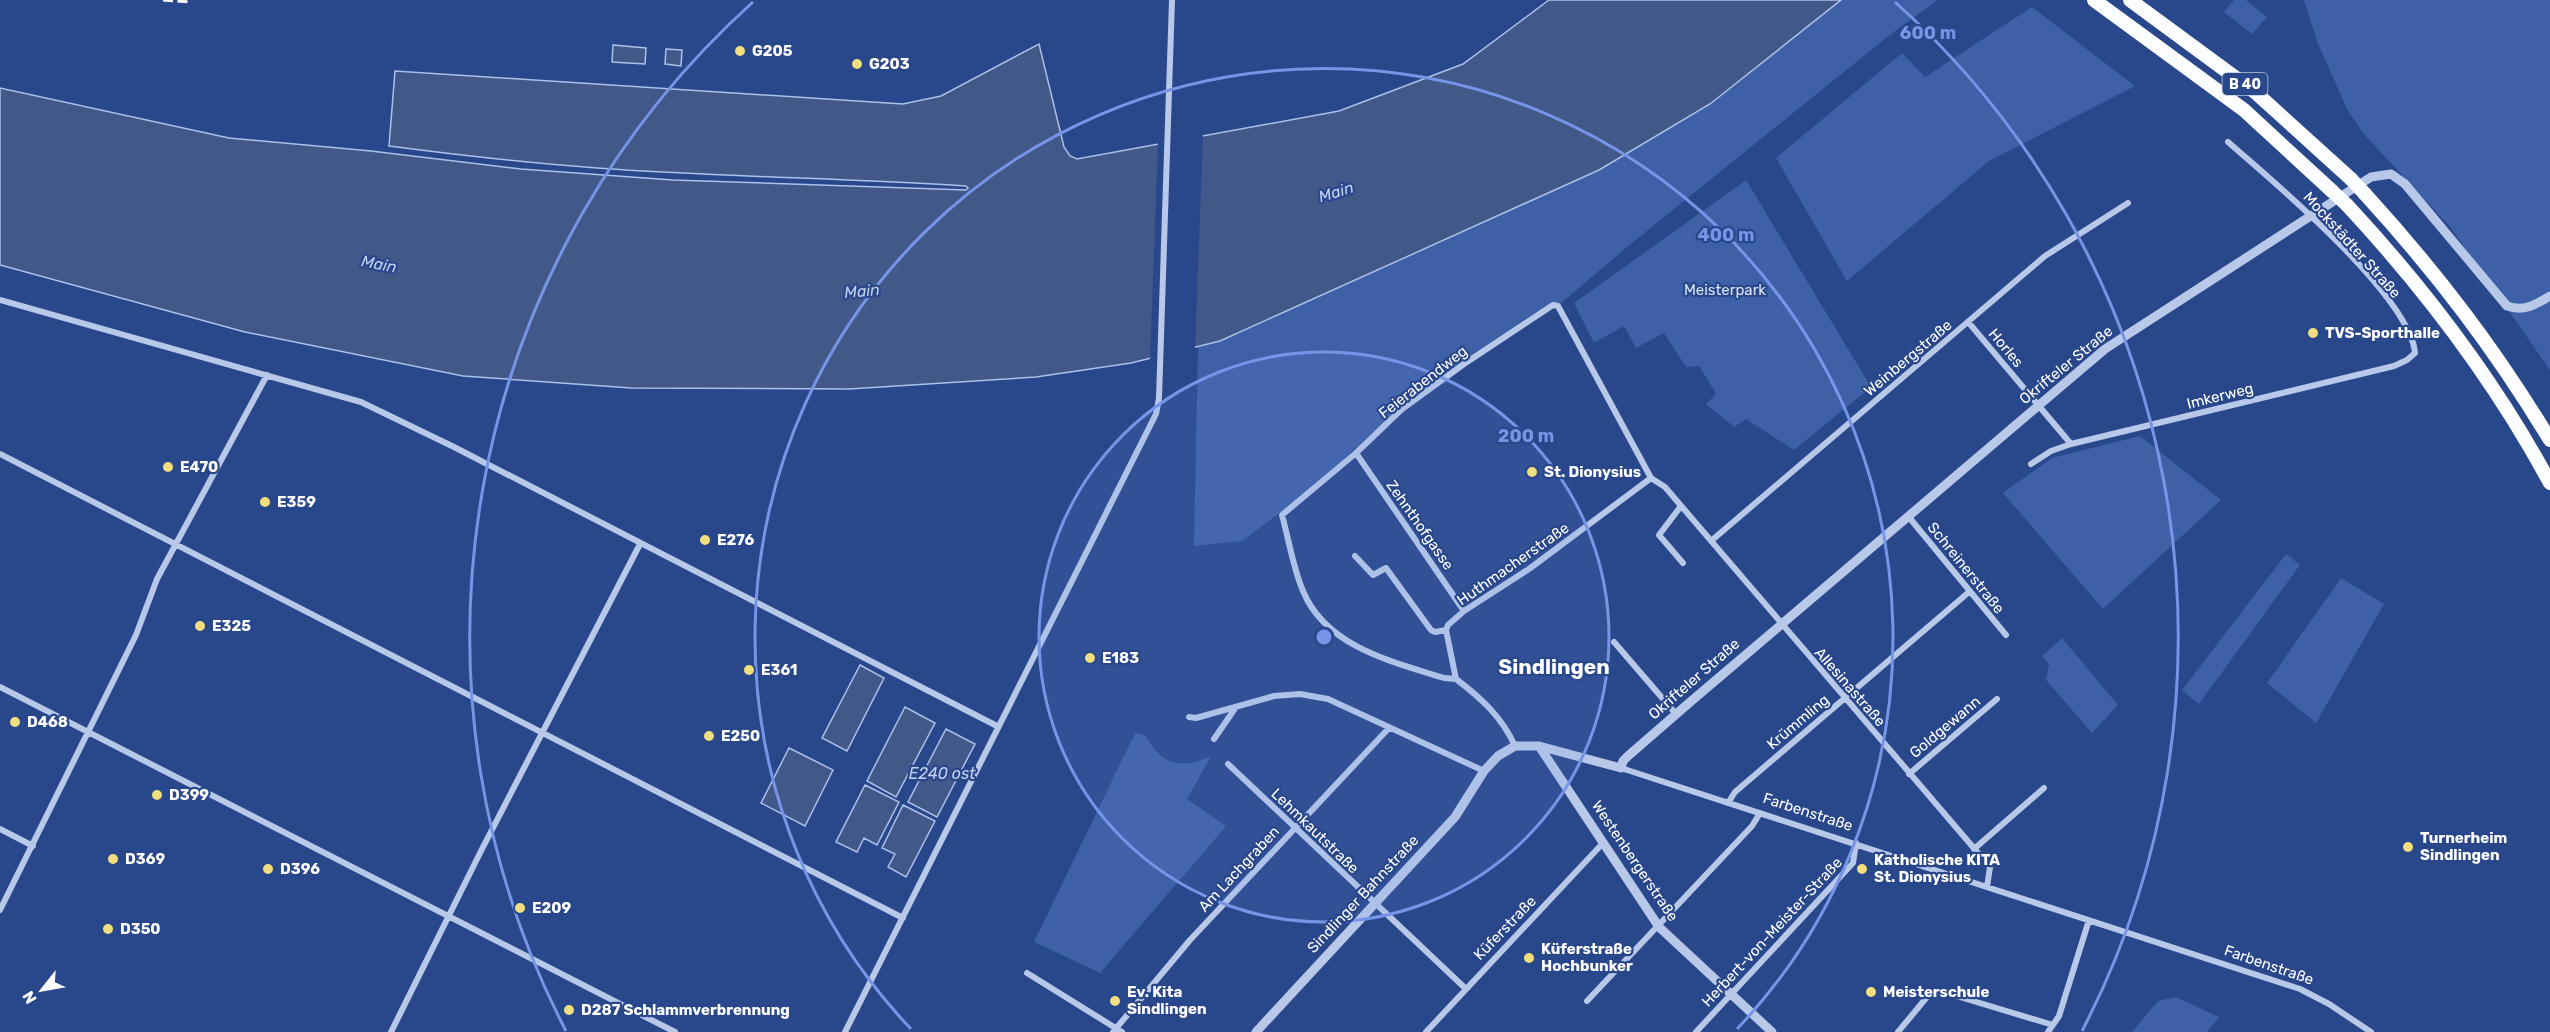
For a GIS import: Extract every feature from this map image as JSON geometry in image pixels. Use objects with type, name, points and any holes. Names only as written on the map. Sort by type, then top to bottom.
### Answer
[{"type":"highway","name":"B 40","points":[[2094,0],[2244,110],[2347,206],[2420,286],[2450,326],[2509,412],[2550,483]]},
{"type":"highway","name":"B 40","points":[[2130,0],[2255,92],[2365,194],[2436,274],[2468,315],[2501,361],[2550,440]]},
{"type":"street","points":[[845,1032],[1156,414],[1159,398],[1172,0]]},
{"type":"street","name":"Mockstädter Straße","points":[[2228,141],[2313,215],[2384,295],[2409,330],[2415,352]]},
{"type":"street","name":"Okrifteler Straße","points":[[1621,768],[1623,761],[1676,714],[2105,349],[2371,177],[2391,174],[2405,184],[2507,306],[2522,309],[2550,296]]},
{"type":"street","name":"Weinbergstraße","points":[[1711,541],[2045,256],[2127,203]]},
{"type":"street","points":[[0,300],[361,402],[997,726]]},
{"type":"street","name":"Feierabendweg","points":[[1456,679],[1444,678],[1358,649],[1331,629],[1321,619],[1303,591],[1282,516],[1402,410],[1449,374],[1552,305],[1560,307]]},
{"type":"street","name":"Allesinastraße","points":[[1560,307],[1651,478],[1665,487],[1990,867],[1987,887]]},
{"type":"street","name":"Horles","points":[[1969,323],[2071,444]]},
{"type":"street","name":"Imkerweg","points":[[2031,464],[2051,451],[2071,444],[2394,366],[2407,360],[2415,352]]},
{"type":"street","points":[[0,910],[136,635],[157,579],[267,375]]},
{"type":"street","name":"Zehnthofgasse","points":[[1356,453],[1464,611]]},
{"type":"street","points":[[0,454],[903,918]]},
{"type":"street","name":"Huthmacherstraße","points":[[1446,630],[1448,625],[1464,611],[1529,569],[1651,478]]},
{"type":"street","points":[[1681,506],[1659,535],[1683,563]]},
{"type":"street","name":"Schreinerstraße","points":[[1908,516],[2006,635]]},
{"type":"street","points":[[391,1032],[482,849],[640,544]]},
{"type":"street","points":[[1189,717],[1196,718],[1274,696],[1300,694],[1328,699],[1484,771],[1498,756],[1515,746],[1509,733],[1488,706],[1456,679],[1446,630],[1435,632],[1431,630],[1386,568],[1373,575],[1355,556]]},
{"type":"street","name":"Krümmling","points":[[1728,803],[1735,792],[1969,592]]},
{"type":"street","points":[[1614,642],[1676,714]]},
{"type":"street","points":[[0,687],[675,1032]]},
{"type":"street","name":"Goldgewann","points":[[1909,774],[1997,699]]},
{"type":"street","points":[[1214,739],[1236,707]]},
{"type":"street","name":"Am Lachgraben","points":[[1117,1031],[1190,940],[1389,728]]},
{"type":"street","name":"Farbenstraße","points":[[1515,746],[1539,746],[1621,768],[2300,989],[2329,1004],[2371,1032]]},
{"type":"street","name":"Westenbergerstraße","points":[[1539,746],[1659,927],[1772,1032]]},
{"type":"street","name":"Lehmkautstraße","points":[[1228,764],[1465,988]]},
{"type":"street","name":"Sindlinger Bahnstraße","points":[[1256,1032],[1455,817],[1484,771]]},
{"type":"street","points":[[1974,849],[2044,788]]},
{"type":"street","points":[[1587,1000],[1659,927],[1752,826],[1760,813]]},
{"type":"street","points":[[0,829],[33,846]]},
{"type":"street","name":"Küferstraße","points":[[1426,1032],[1603,843]]},
{"type":"street","name":"Herbert-von-Meister-Straße","points":[[1696,1032],[1853,863],[1856,843]]},
{"type":"street","points":[[2048,1032],[2059,1017],[2089,920]]},
{"type":"street","points":[[1027,973],[1117,1031]]},
{"type":"street","points":[[1898,1032],[1927,997],[1940,991],[2053,1025]]},
{"type":"green space","points":[[1841,0],[1938,0],[1891,34],[1627,247],[1560,304],[1552,303],[1435,381],[1397,411],[1302,496],[1242,541],[1194,546],[1198,346],[1220,341],[1599,170],[1710,104]]},
{"type":"green space","points":[[2234,0],[2246,0],[2267,17],[2252,34],[2224,12]]},
{"type":"green space","points":[[2304,0],[2550,0],[2550,370],[2451,228],[2363,133],[2347,109],[2318,44]]},
{"type":"green space","points":[[2032,7],[2135,86],[1989,161],[1847,281],[1776,158],[1902,53],[1925,77]]},
{"type":"green space","name":"Meisterpark","points":[[1746,180],[1871,387],[1794,450],[1746,419],[1734,427],[1706,404],[1716,394],[1699,366],[1686,367],[1664,333],[1636,348],[1624,326],[1594,343],[1574,303]]},
{"type":"green space","points":[[2140,436],[2221,500],[2103,609],[2003,493],[2052,458]]},
{"type":"green space","points":[[2286,554],[2300,565],[2199,704],[2182,690]]},
{"type":"green space","points":[[2341,578],[2384,604],[2316,723],[2267,683]]},
{"type":"green space","points":[[2062,638],[2118,705],[2092,733],[2046,680],[2049,664],[2042,656]]},
{"type":"green space","points":[[1135,733],[1145,735],[1158,753],[1173,762],[1191,763],[1211,756],[1187,799],[1226,826],[1100,973],[1034,942]]},
{"type":"green space","points":[[2176,997],[2219,1017],[2207,1032],[2132,1032],[2158,1001]]},
{"type":"water","name":"Main","points":[[1549,0],[1841,0],[1710,104],[1599,170],[1220,341],[1131,363],[1036,377],[849,389],[631,388],[463,376],[245,332],[0,265],[0,88],[229,138],[371,151],[521,169],[673,180],[966,190],[968,188],[966,186],[597,168],[389,146],[395,71],[903,104],[941,96],[1039,44],[1064,147],[1070,156],[1077,159],[1339,111],[1463,64]]},
{"type":"water","points":[[613,45],[646,48],[645,64],[612,62]]},
{"type":"water","points":[[666,49],[682,50],[681,66],[665,64]]},
{"type":"water","points":[[860,665],[884,678],[847,751],[822,738]]},
{"type":"water","points":[[905,707],[935,723],[896,797],[867,781]]},
{"type":"water","name":"E240 ost","points":[[946,729],[975,744],[937,817],[908,802]]},
{"type":"water","points":[[789,748],[833,770],[805,826],[761,803]]},
{"type":"water","points":[[865,785],[899,802],[877,845],[864,838],[857,852],[836,842]]},
{"type":"water","points":[[903,805],[935,821],[906,877],[888,867],[895,854],[882,848]]},
{"type":"pier","points":[[1203,133],[1195,350],[1150,361],[1158,141]]},
{"type":"railway","points":[[163,0],[191,2]]},
{"type":"place","name":"G205","points":[[740,51]]},
{"type":"place","name":"G203","points":[[857,64]]},
{"type":"place","name":"TVS-Sporthalle","points":[[2313,333]]},
{"type":"place","name":"E470","points":[[168,467]]},
{"type":"place","name":"St. Dionysius","points":[[1532,472]]},
{"type":"place","name":"E359","points":[[265,502]]},
{"type":"place","name":"E276","points":[[705,540]]},
{"type":"place","name":"E325","points":[[200,626]]},
{"type":"place","name":"E183","points":[[1090,658]]},
{"type":"place","name":"E361","points":[[749,670]]},
{"type":"place","name":"D468","points":[[15,722]]},
{"type":"place","name":"E250","points":[[709,736]]},
{"type":"place","name":"D399","points":[[157,795]]},
{"type":"place","name":"Turnerheim Sindlingen","points":[[2408,847]]},
{"type":"place","name":"D369","points":[[113,859]]},
{"type":"place","name":"D396","points":[[268,869]]},
{"type":"place","name":"Katholische KITA St. Dionysius","points":[[1862,869]]},
{"type":"place","name":"E209","points":[[520,908]]},
{"type":"place","name":"D350","points":[[108,929]]},
{"type":"place","name":"Küferstraße Hochbunker","points":[[1529,958]]},
{"type":"place","name":"Meisterschule","points":[[1871,992]]},
{"type":"place","name":"Ev. Kita Sindlingen","points":[[1115,1001]]},
{"type":"place","name":"D287 Schlammverbrennung","points":[[569,1010]]},
{"type":"district","name":"Sindlingen","points":[[1554,666]]}]
